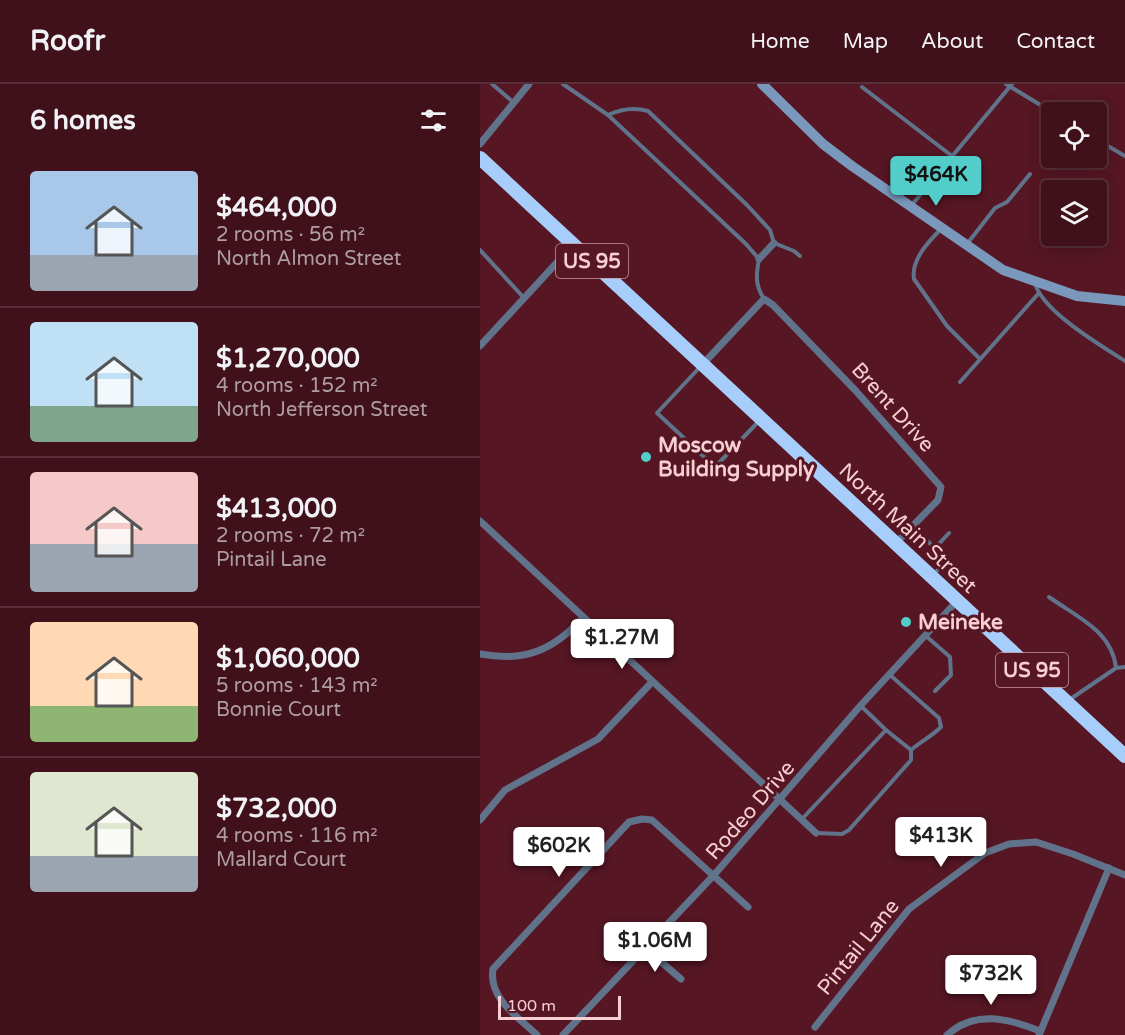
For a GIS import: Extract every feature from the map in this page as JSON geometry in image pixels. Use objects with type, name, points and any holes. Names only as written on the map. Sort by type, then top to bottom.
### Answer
[{"type":"highway","name":"North Main Street","points":[[480,158],[956,602],[1125,756]]},
{"type":"street","points":[[480,144],[529,84]]},
{"type":"street","points":[[762,84],[824,144],[1003,270],[1077,296],[1125,301]]},
{"type":"street","points":[[759,259],[774,243]]},
{"type":"street","points":[[481,343],[574,244]]},
{"type":"street","points":[[702,365],[764,299]]},
{"type":"street","name":"Brent Drive","points":[[764,299],[802,333],[937,480],[942,493],[895,544]]},
{"type":"street","points":[[480,521],[816,833]]},
{"type":"street","name":"Rodeo Drive","points":[[563,1035],[714,875],[861,705],[956,602]]},
{"type":"street","points":[[480,654],[498,657],[543,651],[566,636],[583,618]]},
{"type":"street","points":[[480,820],[505,790],[598,739],[652,682]]},
{"type":"street","points":[[537,1035],[499,998],[491,981],[493,969],[629,822],[642,819],[652,820],[748,907]]},
{"type":"street","name":"Pintail Lane","points":[[815,1027],[909,909],[985,853],[1009,844],[1036,843],[1125,875]]},
{"type":"street","points":[[947,1035],[970,1022],[1004,1018],[1039,1033],[1109,868]]},
{"type":"street","points":[[645,948],[681,979]]},
{"type":"lane","points":[[492,84],[513,103]]},
{"type":"lane","points":[[563,84],[608,115],[712,210],[759,259],[756,281],[757,288],[764,299]]},
{"type":"lane","points":[[910,206],[1009,85],[1041,105]]},
{"type":"lane","points":[[862,87],[952,156]]},
{"type":"lane","points":[[608,115],[639,108],[657,117],[747,205],[770,230],[774,243],[800,256]]},
{"type":"lane","points":[[1107,145],[1125,156]]},
{"type":"lane","points":[[966,244],[995,208],[1007,202],[1030,174]]},
{"type":"lane","points":[[941,228],[917,261],[913,270],[914,279],[947,326],[979,358]]},
{"type":"lane","points":[[480,250],[524,298]]},
{"type":"lane","points":[[1035,283],[1038,294],[1055,311],[1125,361]]},
{"type":"lane","points":[[960,382],[1038,294]]},
{"type":"lane","points":[[702,365],[657,413],[715,467],[760,420]]},
{"type":"lane","points":[[912,526],[947,560],[930,577]]},
{"type":"lane","points":[[935,548],[949,533]]},
{"type":"lane","points":[[1049,597],[1103,635],[1111,644],[1116,668]]},
{"type":"lane","points":[[926,636],[950,657],[951,675],[935,691]]},
{"type":"lane","points":[[1066,702],[1116,668],[1125,667]]},
{"type":"lane","points":[[816,833],[842,834],[849,830],[911,760],[911,750],[919,742],[927,741],[941,727],[939,718],[890,674]]},
{"type":"lane","points":[[861,705],[886,730],[911,750]]},
{"type":"lane","points":[[801,819],[886,730]]},
{"type":"place","name":"Moscow Building Supply","points":[[646,457]]},
{"type":"place","name":"Meineke","points":[[906,622]]}]
